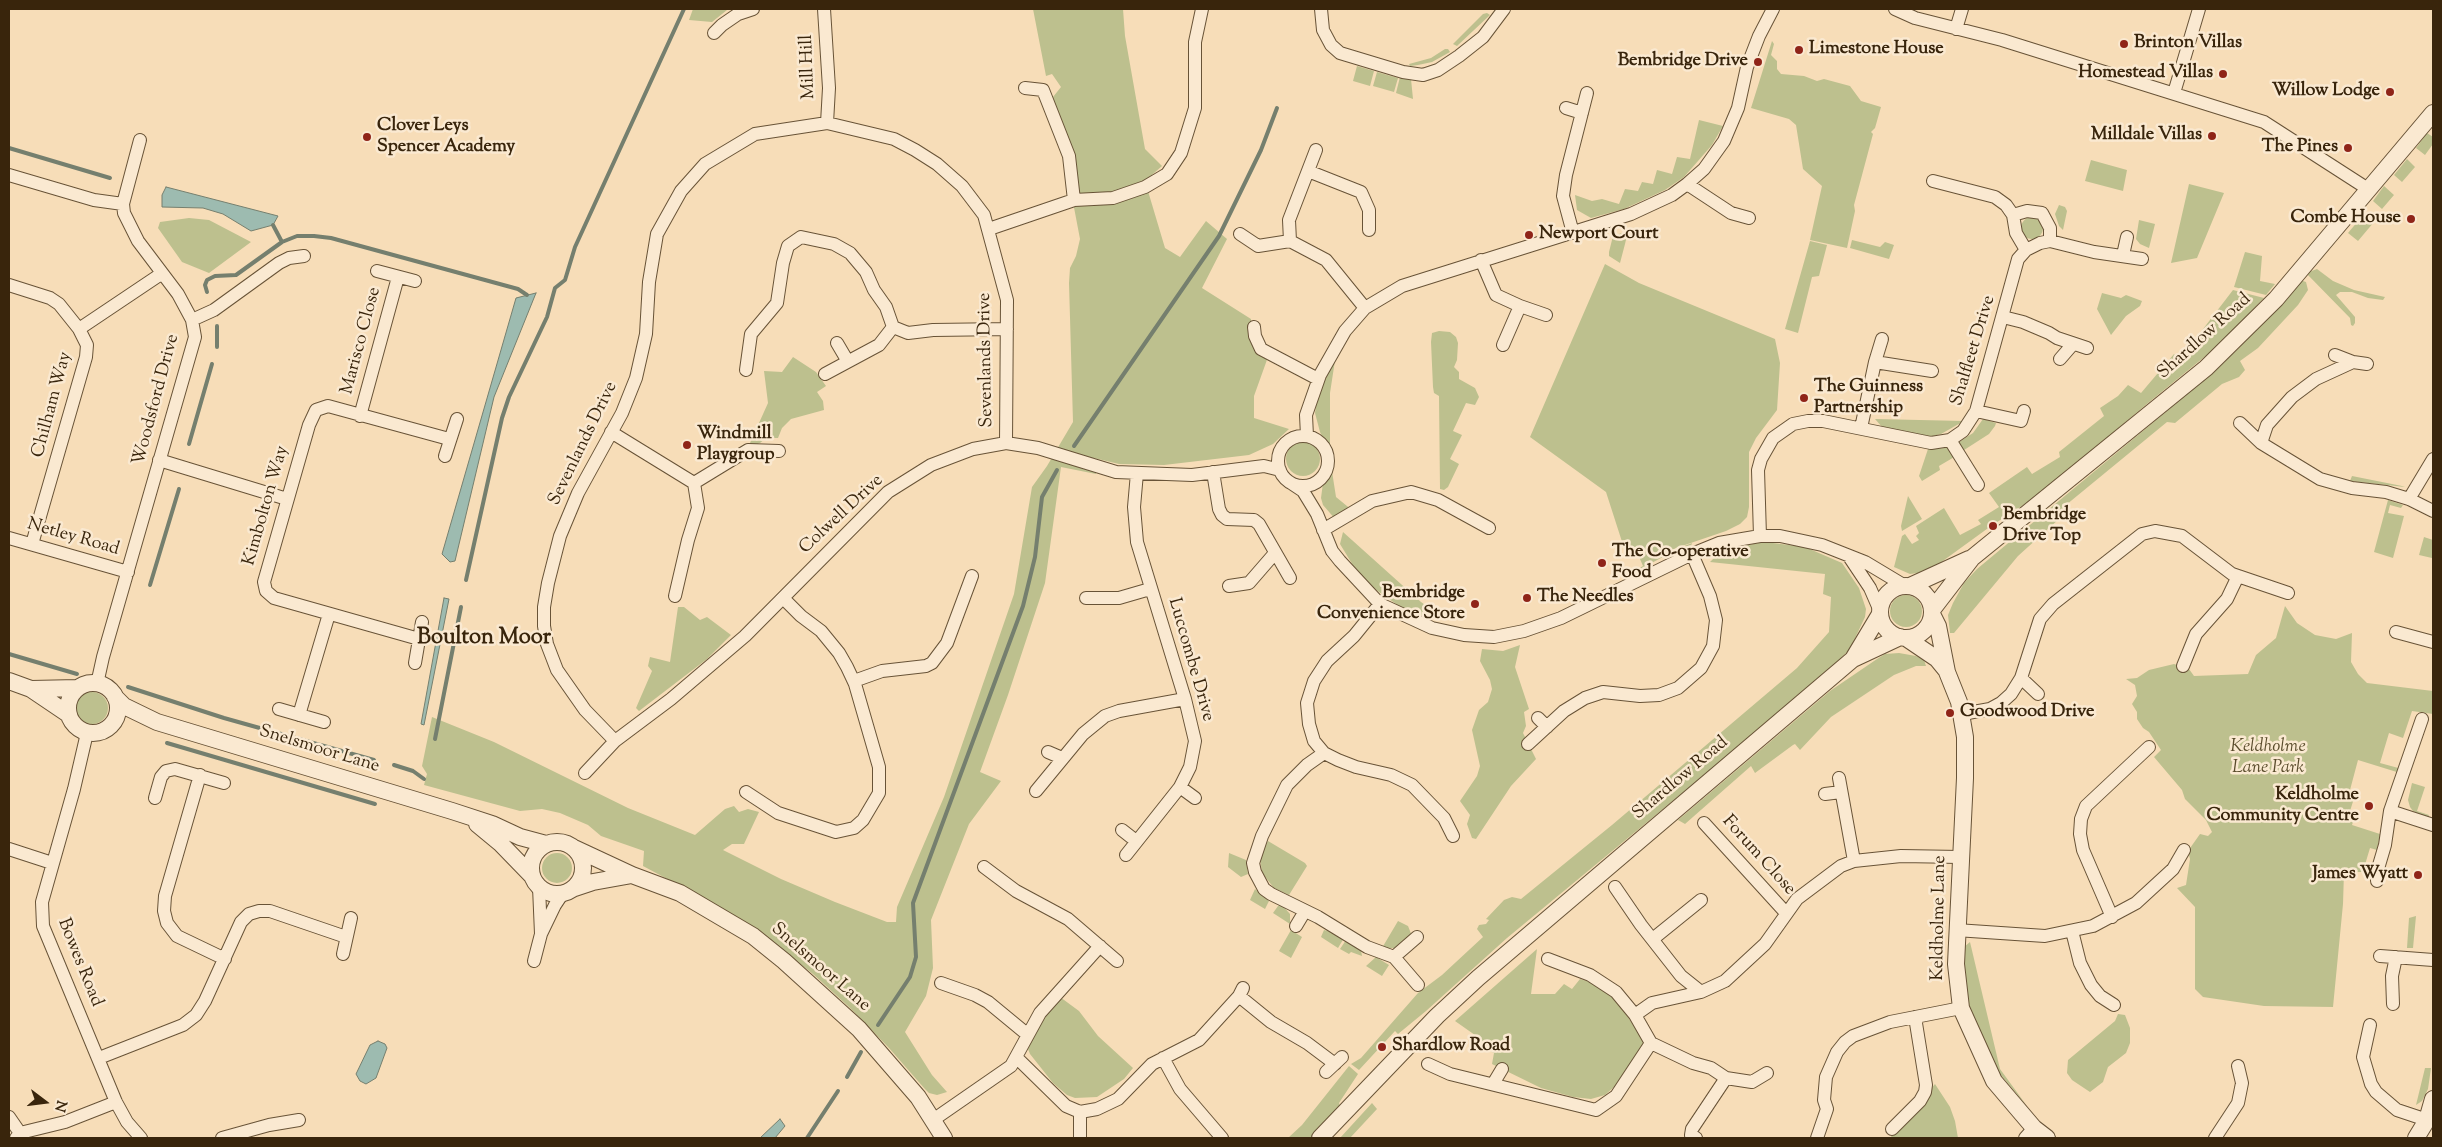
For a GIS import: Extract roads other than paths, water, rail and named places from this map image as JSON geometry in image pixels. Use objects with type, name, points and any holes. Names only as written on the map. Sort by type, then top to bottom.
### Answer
[{"type":"street","points":[[714,34],[722,25],[738,14],[753,9]]},
{"type":"street","name":"Mill Hill","points":[[824,9],[829,88],[827,124]]},
{"type":"street","points":[[989,229],[1074,200],[1113,198],[1145,187],[1167,174],[1176,162],[1190,131],[1195,108],[1195,42],[1202,9]]},
{"type":"street","points":[[1322,9],[1323,30],[1331,45],[1340,53],[1403,72],[1423,75],[1438,70],[1483,37],[1504,9]]},
{"type":"street","points":[[1895,9],[1915,18],[2002,40],[2264,122],[2368,189]]},
{"type":"street","points":[[1956,29],[1962,9]]},
{"type":"street","points":[[2174,93],[2199,9]]},
{"type":"street","points":[[1307,436],[1306,415],[1318,379],[1345,332],[1365,308],[1402,286],[1631,214],[1672,195],[1687,184],[1704,168],[1724,141],[1738,108],[1747,67],[1771,10]]},
{"type":"street","points":[[1025,88],[1048,87],[1069,156],[1074,200]]},
{"type":"street","points":[[1573,233],[1563,196],[1566,175],[1587,93]]},
{"type":"street","points":[[1566,108],[1582,113]]},
{"type":"street","name":"Shardlow Road","points":[[1932,612],[1972,558],[2206,368],[2276,300],[2305,268],[2368,189],[2433,113]]},
{"type":"street","name":"Sevenlands Drive","points":[[615,741],[585,710],[557,670],[547,644],[544,607],[548,580],[560,536],[584,477],[611,432],[631,391],[646,334],[649,282],[657,234],[681,191],[705,164],[755,134],[827,124],[894,139],[916,150],[937,164],[962,186],[984,215],[1008,300],[1006,443]]},
{"type":"street","points":[[9,175],[94,200],[123,204],[140,140]]},
{"type":"street","points":[[1290,241],[1289,220],[1316,150]]},
{"type":"street","points":[[1308,171],[1361,192],[1369,210],[1369,230]]},
{"type":"street","points":[[1933,181],[1995,197],[2006,205],[2013,215],[2016,233],[2026,250],[2040,242],[2050,241],[2094,252],[2142,259]]},
{"type":"street","points":[[1687,184],[1730,213],[1749,218]]},
{"type":"street","name":"Woodsford Drive","points":[[98,684],[193,343],[192,320],[178,294],[161,274],[128,224],[123,204]]},
{"type":"street","points":[[2013,215],[2027,211],[2042,213],[2050,228],[2050,241]]},
{"type":"street","points":[[1240,234],[1258,246],[1290,241],[1326,260],[1365,308]]},
{"type":"street","points":[[746,370],[750,334],[777,303],[783,263],[788,246],[801,237],[834,244],[850,254],[866,272],[874,290],[886,308],[893,327],[908,333],[933,330],[1007,329]]},
{"type":"street","points":[[2123,255],[2127,237]]},
{"type":"street","name":"Shalfleet Drive","points":[[1950,440],[1963,432],[1976,411],[2018,259],[2026,250]]},
{"type":"street","points":[[192,320],[214,310],[279,262],[289,258],[304,256]]},
{"type":"street","points":[[1481,260],[1496,295],[1546,315]]},
{"type":"street","name":"Marisco Close","points":[[377,271],[416,281]]},
{"type":"street","points":[[79,329],[161,274]]},
{"type":"street","name":"Marisco Close","points":[[360,416],[398,277]]},
{"type":"street","name":"Chilham Way","points":[[9,285],[50,298],[59,304],[79,329],[87,346],[86,357],[32,544]]},
{"type":"street","points":[[1503,345],[1520,306]]},
{"type":"street","points":[[2003,317],[2040,329],[2057,338],[2087,348]]},
{"type":"street","points":[[825,374],[848,360],[866,354],[879,345],[893,327]]},
{"type":"street","points":[[1254,327],[1255,336],[1261,349],[1318,379]]},
{"type":"street","points":[[1861,428],[1874,362],[1882,339]]},
{"type":"street","points":[[837,343],[848,360]]},
{"type":"street","points":[[2060,359],[2073,344]]},
{"type":"street","points":[[2335,355],[2353,362],[2367,364]]},
{"type":"street","points":[[1874,362],[1932,371]]},
{"type":"street","points":[[2261,443],[2267,424],[2292,397],[2316,379],[2353,362]]},
{"type":"street","name":"Kimbolton Way","points":[[419,639],[274,598],[265,589],[264,582],[309,425],[316,410],[328,406],[449,439]]},
{"type":"street","points":[[1976,411],[2021,421],[2024,411]]},
{"type":"street","points":[[446,456],[449,439],[457,418]]},
{"type":"street","points":[[1760,536],[1758,470],[1761,459],[1773,438],[1793,424],[1808,421],[1861,428],[1899,438],[1931,443],[1950,440],[1978,485]]},
{"type":"street","points":[[2240,423],[2261,443],[2320,479],[2352,488],[2386,492],[2409,499],[2433,511]]},
{"type":"street","points":[[611,432],[694,483],[698,508],[688,540],[675,596]]},
{"type":"street","points":[[1317,514],[1318,482],[1326,470],[1327,457],[1319,442],[1307,436],[1297,437],[1286,443],[1278,457],[1280,470],[1288,481],[1303,491],[1317,514],[1323,530],[1340,562],[1380,604],[1432,628],[1464,635],[1494,637],[1524,631],[1561,618],[1662,566],[1720,543],[1760,536],[1780,536],[1806,540],[1832,548],[1850,558],[1865,562],[1925,594],[1932,612],[1927,627],[1922,632],[1903,637],[1886,628],[1870,588],[1850,558]]},
{"type":"street","name":"Colwell Drive","points":[[584,773],[615,741],[711,666],[783,598],[844,533],[888,492],[931,464],[973,449],[1006,443],[1038,448],[1116,472],[1192,475],[1264,466],[1280,470]]},
{"type":"street","points":[[694,483],[748,450],[779,450]]},
{"type":"street","name":"Colwell Drive","points":[[1264,466],[1278,457]]},
{"type":"street","points":[[2409,499],[2433,459]]},
{"type":"street","points":[[159,460],[287,499]]},
{"type":"street","name":"Luccombe Drive","points":[[1126,855],[1180,787],[1190,768],[1195,741],[1185,699],[1137,542],[1134,507],[1138,472]]},
{"type":"street","points":[[1214,472],[1219,509],[1222,515],[1228,519],[1254,520],[1259,524],[1290,578]]},
{"type":"street","points":[[1288,481],[1297,485],[1308,485],[1318,482]]},
{"type":"street","points":[[1323,530],[1372,501],[1411,492],[1438,500],[1489,528]]},
{"type":"street","points":[[1962,714],[1990,709],[2001,703],[2021,678],[2040,619],[2053,604],[2142,534],[2155,531],[2182,536],[2234,572],[2288,593]]},
{"type":"street","name":"Netley Road","points":[[9,538],[128,572]]},
{"type":"street","points":[[1229,586],[1249,583],[1275,553]]},
{"type":"street","points":[[1528,744],[1542,722],[1584,698],[1606,692],[1640,696],[1659,695],[1678,688],[1701,668],[1713,646],[1716,620],[1711,600],[1692,554]]},
{"type":"street","name":"Shardlow Road","points":[[1907,586],[1972,558]]},
{"type":"street","points":[[2183,666],[2196,634],[2227,599],[2234,572]]},
{"type":"street","points":[[854,682],[882,671],[926,666],[932,663],[947,643],[972,576]]},
{"type":"street","points":[[1880,612],[1887,595],[1894,589],[1907,586]]},
{"type":"street","points":[[1086,598],[1120,598],[1150,589]]},
{"type":"street","points":[[746,792],[778,813],[836,832],[854,828],[863,820],[879,793],[879,767],[854,682],[839,653],[821,631],[801,616],[783,598]]},
{"type":"street","points":[[1380,604],[1354,636],[1327,661],[1314,681],[1307,703],[1309,724],[1314,742],[1324,753],[1356,767],[1391,775],[1412,785],[1444,818],[1454,836]]},
{"type":"street","name":"Shardlow Road","points":[[1853,659],[1880,612]]},
{"type":"street","name":"Keldholme Lane","points":[[1932,612],[1938,626],[1947,672],[1962,714],[1965,737],[1965,774],[1956,930],[1956,964],[1961,1008],[1994,1082],[2030,1133],[2047,1138]]},
{"type":"street","points":[[299,715],[329,614]]},
{"type":"street","points":[[415,663],[422,622]]},
{"type":"street","points":[[2396,632],[2433,642]]},
{"type":"street","name":"Shardlow Road","points":[[1320,1138],[1437,1016],[1478,978],[1853,659],[1903,637]]},
{"type":"street","name":"Keldholme Lane","points":[[1903,637],[1937,659],[1947,672]]},
{"type":"street","points":[[2021,678],[2038,694]]},
{"type":"street","points":[[9,681],[31,689],[68,714],[75,726],[87,733],[99,732],[110,726],[117,712],[115,697],[110,691],[98,684],[78,688],[31,689]]},
{"type":"street","points":[[68,714],[69,699],[78,688]]},
{"type":"street","name":"Snelsmoor Lane","points":[[115,697],[124,706],[157,722],[492,824],[520,837],[546,844]]},
{"type":"street","points":[[1036,791],[1062,758],[1093,724],[1105,716],[1119,711],[1185,699]]},
{"type":"street","points":[[279,709],[324,722]]},
{"type":"street","points":[[2378,881],[2377,872],[2385,845],[2390,811],[2422,719]]},
{"type":"street","name":"Snelsmoor Lane","points":[[110,726],[134,721],[157,722]]},
{"type":"street","name":"Bowes Road","points":[[87,733],[74,789],[42,902],[43,926],[116,1102],[127,1122],[141,1138]]},
{"type":"street","points":[[2112,917],[2083,850],[2080,834],[2081,819],[2086,806],[2150,747]]},
{"type":"street","points":[[1048,752],[1062,758]]},
{"type":"street","points":[[1324,753],[1287,785],[1270,814],[1253,863],[1255,872],[1264,889],[1373,950],[1394,957],[1418,985]]},
{"type":"street","points":[[155,798],[161,777],[166,771],[175,769],[224,782]]},
{"type":"street","points":[[200,775],[166,896],[164,911],[167,923],[177,936],[225,959]]},
{"type":"street","points":[[1839,778],[1854,861]]},
{"type":"street","points":[[1180,787],[1195,798]]},
{"type":"street","points":[[1825,794],[1842,792]]},
{"type":"street","points":[[2390,811],[2433,825]]},
{"type":"street","name":"Snelsmoor Lane","points":[[469,818],[500,843],[535,882]]},
{"type":"street","name":"Forum Close","points":[[1704,823],[1786,913]]},
{"type":"street","points":[[1122,830],[1136,841]]},
{"type":"street","points":[[534,961],[541,934],[555,905],[579,882],[583,864],[574,848],[560,842],[546,844],[540,848],[532,861],[541,934]]},
{"type":"street","points":[[9,848],[52,863]]},
{"type":"street","name":"Snelsmoor Lane","points":[[574,848],[632,875],[667,887],[710,909],[753,936],[784,960],[859,1029],[898,1073],[944,1138]]},
{"type":"street","points":[[1956,930],[2045,936],[2093,926],[2136,904],[2173,870],[2184,850]]},
{"type":"street","points":[[1635,1015],[1652,1003],[1701,992],[1725,981],[1765,944],[1786,913],[1808,891],[1841,866],[1854,861],[1900,856],[1960,857]]},
{"type":"street","points":[[984,867],[1016,891],[1068,919],[1117,961]]},
{"type":"street","name":"Snelsmoor Lane","points":[[568,891],[593,882],[632,875]]},
{"type":"street","points":[[535,882],[550,893],[568,891]]},
{"type":"street","points":[[1615,887],[1641,925],[1654,938],[1681,976],[1701,992]]},
{"type":"street","points":[[1654,938],[1701,900]]},
{"type":"street","points":[[99,1058],[183,1025],[196,1015],[205,1001],[241,922],[246,916],[257,911],[270,911],[346,937]]},
{"type":"street","points":[[1296,926],[1305,912]]},
{"type":"street","points":[[342,954],[351,918]]},
{"type":"street","points":[[2072,931],[2080,963],[2090,984],[2100,996],[2114,1005]]},
{"type":"street","points":[[1394,957],[1417,937]]},
{"type":"street","points":[[933,1120],[996,1078],[1017,1058],[1040,1013],[1100,946]]},
{"type":"street","points":[[2380,956],[2433,960]]},
{"type":"street","points":[[2393,1004],[2392,976],[2396,957]]},
{"type":"street","points":[[1548,959],[1590,975],[1616,992],[1635,1015],[1651,1043],[1693,1063],[1711,1068],[1726,1078],[1752,1082],[1767,1073]]},
{"type":"street","points":[[941,983],[975,995],[988,1002],[1028,1035]]},
{"type":"street","points":[[1017,1058],[1058,1100],[1080,1112],[1097,1109],[1118,1099],[1144,1070],[1199,1040],[1241,992],[1271,1022],[1307,1043],[1334,1064]]},
{"type":"street","points":[[1817,1138],[1827,1109],[1824,1100],[1826,1077],[1837,1052],[1844,1042],[1853,1036],[1890,1022],[1961,1008]]},
{"type":"street","points":[[1892,1129],[1920,1101],[1925,1092],[1926,1085],[1915,1017]]},
{"type":"street","points":[[2370,1025],[2363,1057],[2371,1084],[2376,1092],[2397,1110],[2426,1120]]},
{"type":"street","points":[[1428,1064],[1450,1074],[1596,1110],[1616,1096],[1651,1043]]},
{"type":"street","points":[[1164,1058],[1180,1089],[1222,1138]]},
{"type":"street","points":[[2214,1138],[2238,1103],[2242,1083],[2238,1066]]},
{"type":"street","points":[[1493,1084],[1502,1069]]},
{"type":"street","points":[[1696,1138],[1691,1135],[1692,1129],[1726,1078]]},
{"type":"street","points":[[2416,1138],[2426,1120],[2433,1099]]},
{"type":"street","points":[[9,1117],[18,1136],[65,1122],[116,1102]]},
{"type":"street","points":[[1080,1112],[1080,1138]]},
{"type":"street","points":[[222,1138],[270,1125],[299,1120]]},
{"type":"water","points":[[166,187],[278,216],[273,225],[251,231],[223,214],[203,208],[162,207],[162,195]]},
{"type":"water","points":[[536,293],[494,397],[455,561],[450,562],[442,554],[516,298]]},
{"type":"water","points":[[444,598],[449,599],[424,725],[421,724]]},
{"type":"water","points":[[378,1041],[385,1044],[387,1048],[376,1078],[366,1084],[360,1081],[356,1074],[370,1045]]},
{"type":"water","points":[[780,1119],[785,1126],[775,1138],[760,1138]]},
{"type":"waterway","points":[[466,580],[502,418],[509,397],[547,317],[555,288],[565,280],[575,247],[684,9]]},
{"type":"waterway","points":[[1074,446],[1219,236],[1261,150],[1277,108]]},
{"type":"waterway","points":[[9,148],[110,178]]},
{"type":"waterway","points":[[273,225],[282,242]]},
{"type":"waterway","points":[[207,292],[205,285],[207,280],[215,276],[236,275],[282,242],[297,236],[314,236],[331,238],[518,289],[527,295]]},
{"type":"waterway","points":[[217,326],[217,347]]},
{"type":"waterway","points":[[189,444],[212,364]]},
{"type":"waterway","points":[[878,1025],[910,977],[916,957],[913,903],[1023,606],[1035,557],[1042,497],[1057,470]]},
{"type":"waterway","points":[[150,585],[179,489]]},
{"type":"waterway","points":[[435,739],[461,607]]},
{"type":"waterway","points":[[9,654],[77,674]]},
{"type":"waterway","points":[[128,687],[224,718],[374,760]]},
{"type":"waterway","points":[[167,743],[375,804]]},
{"type":"waterway","points":[[394,765],[413,771],[424,779]]},
{"type":"waterway","points":[[847,1077],[861,1052]]},
{"type":"waterway","points":[[807,1138],[838,1091]]},
{"type":"place","name":"Brinton Villas","points":[[2124,44]]},
{"type":"place","name":"Limestone House","points":[[1799,50]]},
{"type":"place","name":"Bembridge Drive","points":[[1758,62]]},
{"type":"place","name":"Homestead Villas","points":[[2223,74]]},
{"type":"place","name":"Willow Lodge","points":[[2390,92]]},
{"type":"place","name":"Milldale Villas","points":[[2212,136]]},
{"type":"place","name":"Clover Leys Spencer Academy","points":[[367,137]]},
{"type":"place","name":"The Pines","points":[[2348,148]]},
{"type":"place","name":"Combe House","points":[[2411,219]]},
{"type":"place","name":"Newport Court","points":[[1529,235]]},
{"type":"place","name":"The Guinness Partnership","points":[[1804,398]]},
{"type":"place","name":"Windmill Playgroup","points":[[687,445]]},
{"type":"place","name":"Bembridge Drive Top","points":[[1993,526]]},
{"type":"place","name":"The Co-operative Food","points":[[1602,563]]},
{"type":"place","name":"The Needles","points":[[1527,598]]},
{"type":"place","name":"Bembridge Convenience Store","points":[[1475,604]]},
{"type":"place","name":"Goodwood Drive","points":[[1950,713]]},
{"type":"place","name":"Keldholme Community Centre","points":[[2369,806]]},
{"type":"place","name":"James Wyatt","points":[[2418,875]]},
{"type":"place","name":"Shardlow Road","points":[[1382,1047]]},
{"type":"district","name":"Boulton Moor","points":[[484,639]]},
{"type":"park label","name":"Keldholme Lane Park","points":[[2268,758]]}]
